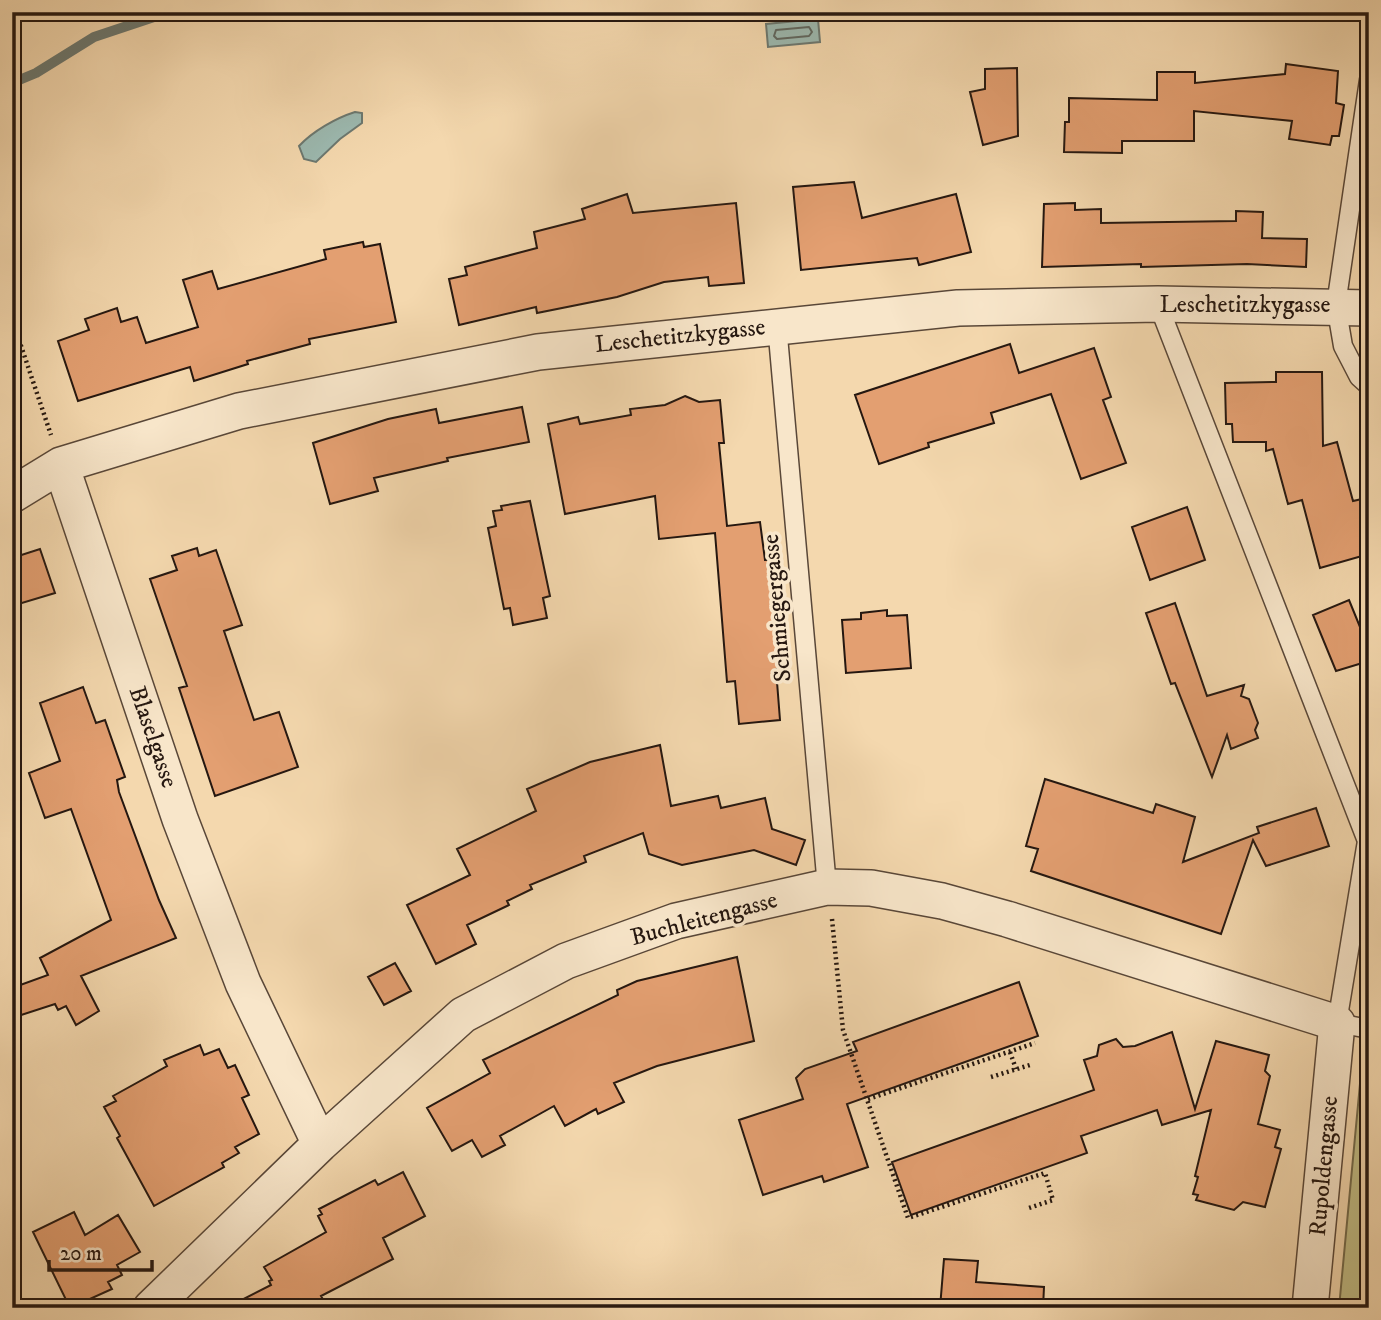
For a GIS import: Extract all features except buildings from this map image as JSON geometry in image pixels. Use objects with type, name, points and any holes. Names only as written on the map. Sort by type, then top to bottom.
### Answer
[{"type":"street","name":"Leschetitzkygasse","points":[[12,495],[61,465],[240,411],[538,352],[958,307],[1158,304],[1352,306]]},
{"type":"street","name":"Blaselgasse","points":[[61,465],[185,831],[243,984],[320,1144]]},
{"type":"street","name":"Buchleitengasse","points":[[151,1308],[320,1144],[463,1015],[565,961],[676,921],[827,887],[872,888],[942,901],[1353,1026]]},
{"type":"street","name":"Rupoldengasse","points":[[1310,1308],[1353,1026]]},
{"type":"lane","points":[[1369,80],[1352,306],[1343,346],[1359,377],[1369,386]]},
{"type":"lane","points":[[1158,304],[1367,841],[1353,1026]]},
{"type":"lane","name":"Schmiegergasse","points":[[777,326],[827,887]]},
{"type":"path","points":[[12,319],[61,465]]},
{"type":"path","points":[[836,944],[843,1030],[908,1219],[1045,1173],[1053,1200],[1026,1209]]},
{"type":"path","points":[[868,1099],[1035,1043]]},
{"type":"path","points":[[1010,1052],[1016,1069]]},
{"type":"path","points":[[990,1077],[1033,1064]]},
{"type":"shaded area","points":[[1364,1041],[1369,1041],[1369,1308],[1339,1308]]},
{"type":"water","points":[[818,19],[820,42],[768,47],[766,24]]},
{"type":"water","points":[[355,112],[362,113],[362,123],[316,162],[304,159],[299,146],[305,140],[325,126]]},
{"type":"waterway","points":[[12,83],[36,73],[94,37],[169,12]]}]
